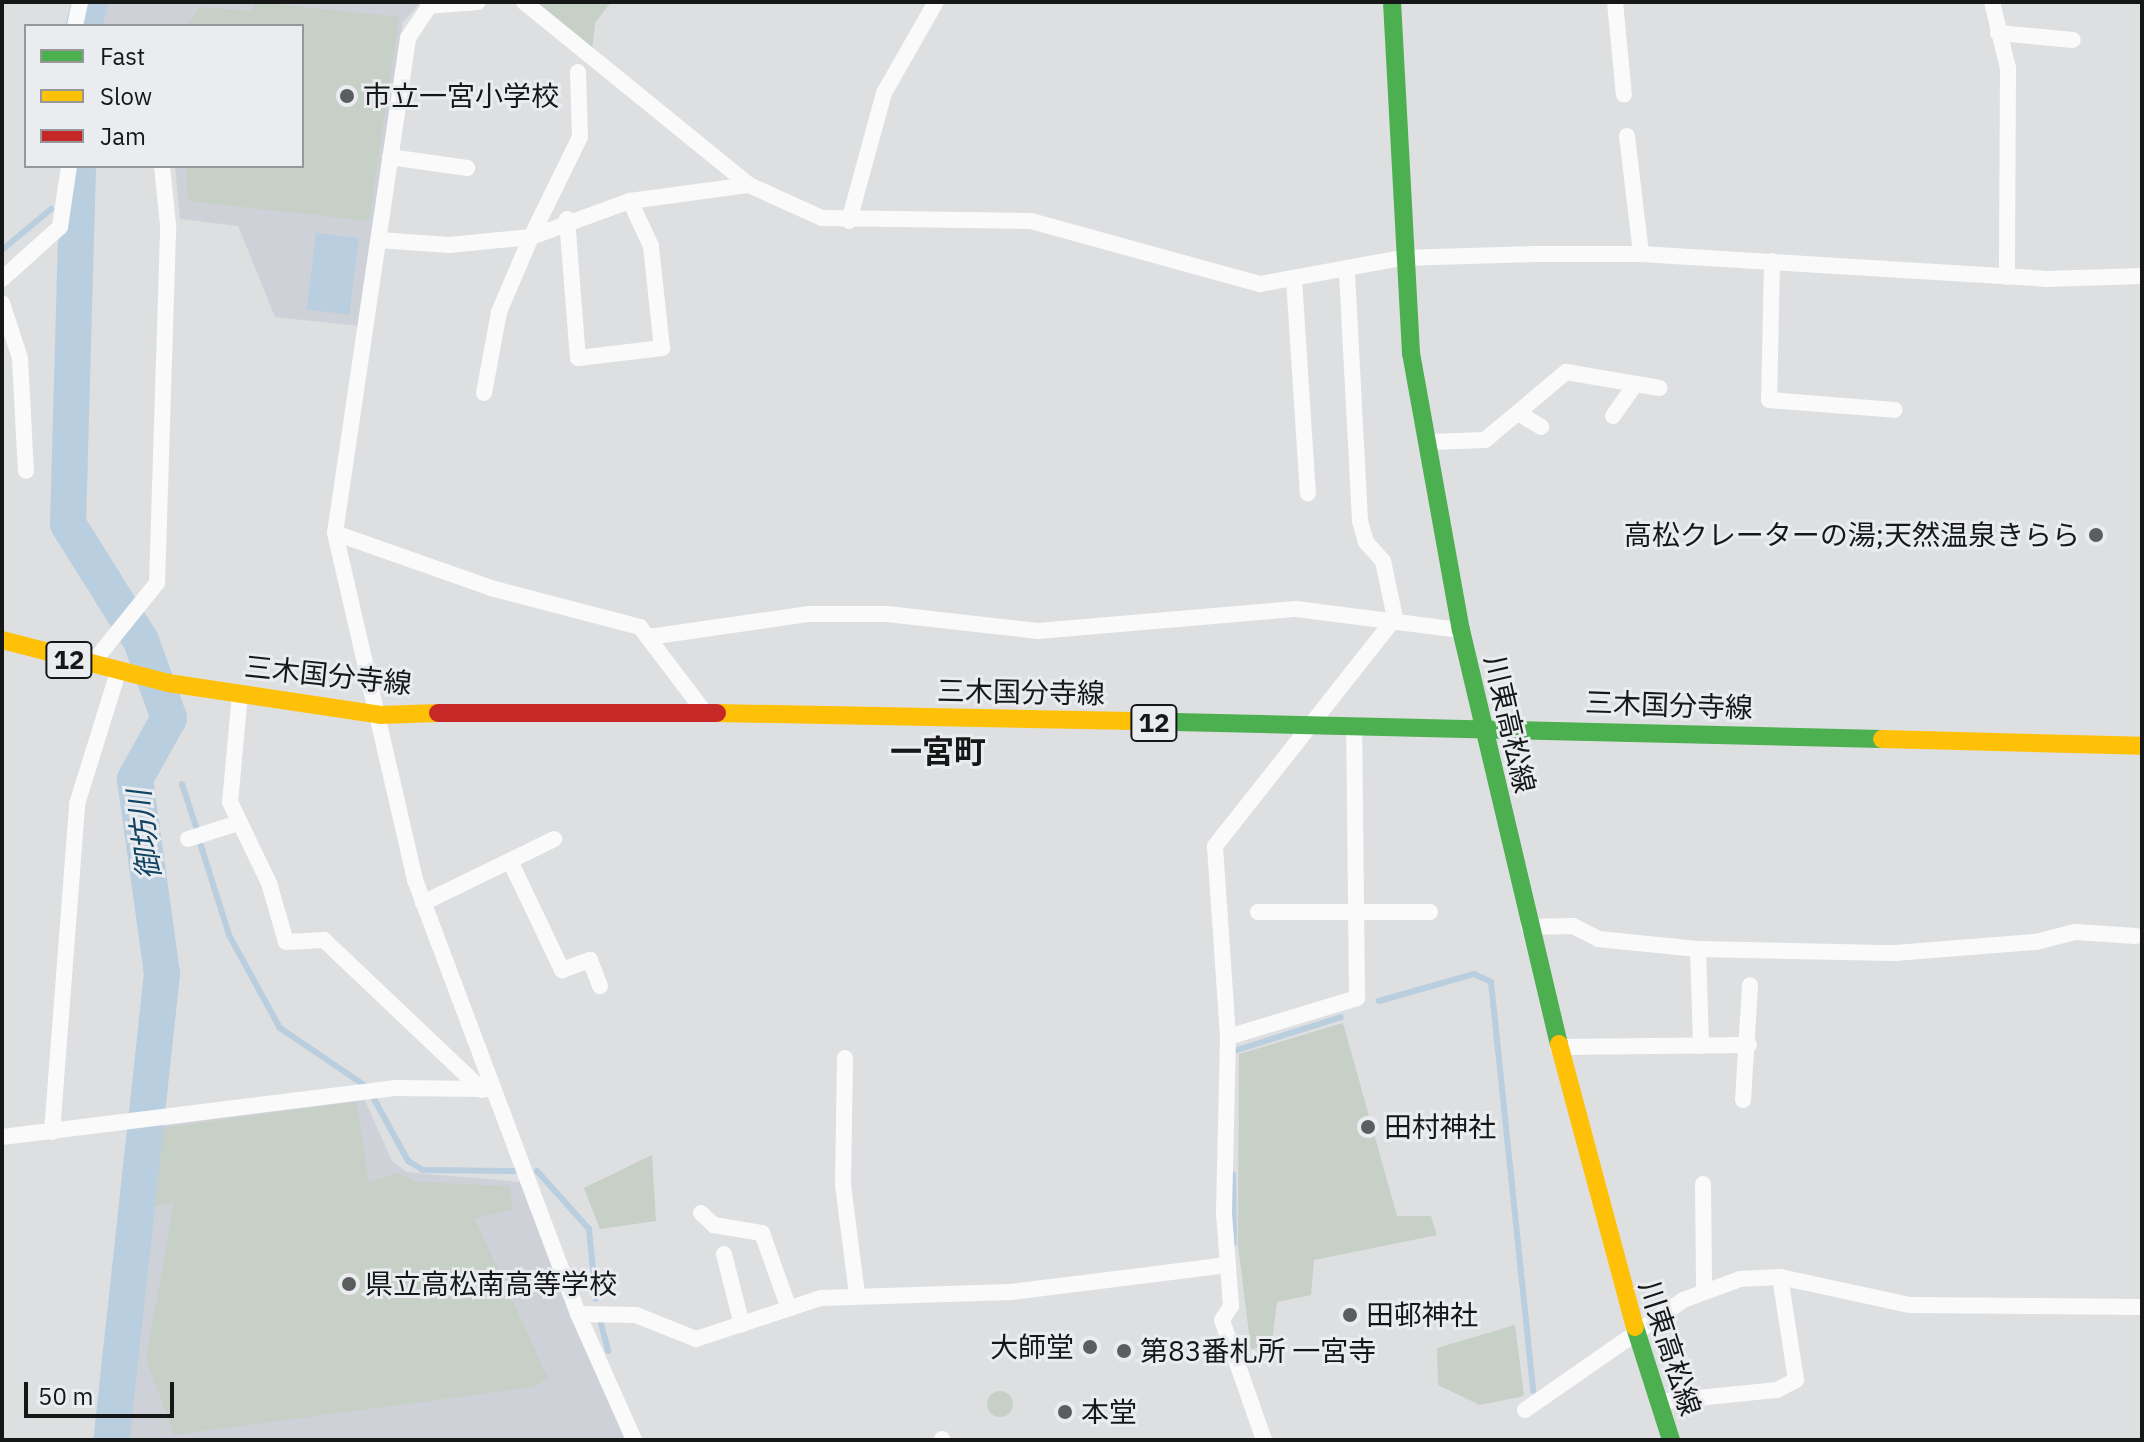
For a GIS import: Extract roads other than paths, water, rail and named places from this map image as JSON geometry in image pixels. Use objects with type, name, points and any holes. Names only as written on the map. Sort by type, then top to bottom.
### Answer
[{"type":"main road","name":"川東高松線","points":[[1392,2],[1402,258],[1428,442],[1461,630],[1480,727],[1558,1047],[1635,1335],[1671,1440]]},
{"type":"main road","name":"三木国分寺線","points":[[2,640],[90,666],[168,683],[381,715],[706,714],[1480,727],[2142,746]]},
{"type":"street","points":[[75,24],[80,2]]},
{"type":"street","points":[[478,2],[430,4],[408,38],[335,533],[381,715],[423,903],[488,1089],[578,1314],[634,1440]]},
{"type":"street","points":[[524,2],[749,185],[822,218],[849,221],[1031,221],[1260,284],[1347,271],[1402,258],[1641,254],[2007,277],[2142,276]]},
{"type":"street","points":[[849,221],[884,93],[936,2]]},
{"type":"street","points":[[1615,2],[1624,95]]},
{"type":"street","points":[[1992,2],[2008,68],[2007,277]]},
{"type":"street","points":[[1998,33],[2073,40]]},
{"type":"street","points":[[484,393],[499,312],[531,237],[580,137],[578,72]]},
{"type":"street","points":[[1627,136],[1641,254]]},
{"type":"street","points":[[390,157],[467,168]]},
{"type":"street","points":[[2,279],[60,227],[69,168]]},
{"type":"street","points":[[90,666],[122,622],[142,605],[157,583],[168,225],[162,168]]},
{"type":"street","points":[[379,240],[449,245],[531,237],[567,219],[630,201],[749,185]]},
{"type":"street","points":[[567,219],[578,358],[662,348],[651,246],[630,201]]},
{"type":"street","points":[[1772,261],[1769,400],[1895,410]]},
{"type":"street","points":[[1347,271],[1360,521],[1366,542],[1383,561],[1395,618]]},
{"type":"street","points":[[1294,279],[1308,494]]},
{"type":"street","points":[[2,303],[20,358],[10,432],[26,471]]},
{"type":"street","points":[[1428,442],[1485,440],[1566,372],[1660,388]]},
{"type":"street","points":[[1613,416],[1635,384]]},
{"type":"street","points":[[1518,413],[1541,427]]},
{"type":"street","points":[[335,533],[491,588],[615,618],[649,637],[706,714]]},
{"type":"street","points":[[649,637],[809,614],[887,614],[1038,631],[1296,609],[1395,618],[1461,630]]},
{"type":"street","points":[[1264,1440],[1222,1320],[1231,1306],[1227,1265],[1228,1037],[1215,846],[1395,618]]},
{"type":"street","points":[[52,1132],[77,804],[118,672]]},
{"type":"street","points":[[240,693],[230,802],[286,942],[324,940],[488,1089]]},
{"type":"street","points":[[1228,1037],[1357,998],[1354,727]]},
{"type":"street","points":[[188,839],[238,823]]},
{"type":"street","points":[[423,903],[511,863],[554,839]]},
{"type":"street","points":[[511,863],[562,970],[590,960],[600,986]]},
{"type":"street","points":[[1258,912],[1430,912]]},
{"type":"street","points":[[1529,927],[1573,926],[1598,939],[1698,949],[1895,953],[2036,942],[2075,932],[2136,936]]},
{"type":"street","points":[[1698,949],[1701,1046]]},
{"type":"street","points":[[1743,1100],[1749,1045],[1750,985]]},
{"type":"street","points":[[1558,1047],[1749,1045]]},
{"type":"street","points":[[845,1058],[843,1185],[857,1295]]},
{"type":"street","points":[[2,1137],[394,1088],[488,1089]]},
{"type":"street","points":[[1703,1184],[1704,1287]]},
{"type":"street","points":[[701,1213],[714,1225],[762,1233],[788,1306]]},
{"type":"street","points":[[724,1254],[742,1325]]},
{"type":"street","points":[[578,1314],[636,1315],[696,1339],[788,1306],[857,1295],[1011,1292],[1227,1265]]},
{"type":"street","points":[[1525,1410],[1704,1287],[1780,1277],[1910,1305],[2142,1307]]},
{"type":"street","points":[[1658,1402],[1777,1390],[1796,1380],[1780,1277]]},
{"type":"water","points":[[316,233],[359,238],[349,315],[307,309]]},
{"type":"waterway","name":"御坊川","points":[[84,24],[90,2]]},
{"type":"waterway","name":"御坊川","points":[[78,168],[68,524],[141,641],[169,718],[135,779],[162,974],[111,1440]]},
{"type":"waterway","points":[[2,250],[51,209]]},
{"type":"waterway","points":[[182,784],[197,830]]},
{"type":"waterway","points":[[201,846],[229,935],[280,1028],[367,1087]]},
{"type":"waterway","points":[[1379,1001],[1474,974],[1491,982],[1533,1391]]},
{"type":"waterway","points":[[1234,1051],[1341,1017]]},
{"type":"waterway","points":[[373,1097],[408,1161],[423,1170],[515,1171]]},
{"type":"waterway","points":[[537,1171],[589,1229],[596,1299]]},
{"type":"waterway","points":[[1233,1175],[1234,1243]]},
{"type":"waterway","points":[[601,1324],[608,1351]]},
{"type":"place","name":"市立一宮小学校","points":[[347,96]]},
{"type":"place","name":"高松クレーターの湯;天然温泉きらら","points":[[2096,535]]},
{"type":"place","name":"田村神社","points":[[1368,1127]]},
{"type":"place","name":"県立高松南高等学校","points":[[349,1284]]},
{"type":"place","name":"田邨神社","points":[[1350,1315]]},
{"type":"place","name":"大師堂","points":[[1090,1347]]},
{"type":"place","name":"第83番札所 一宮寺","points":[[1124,1351]]},
{"type":"place","name":"本堂","points":[[1065,1412]]},
{"type":"district","name":"一宮町","points":[[938,751]]}]
